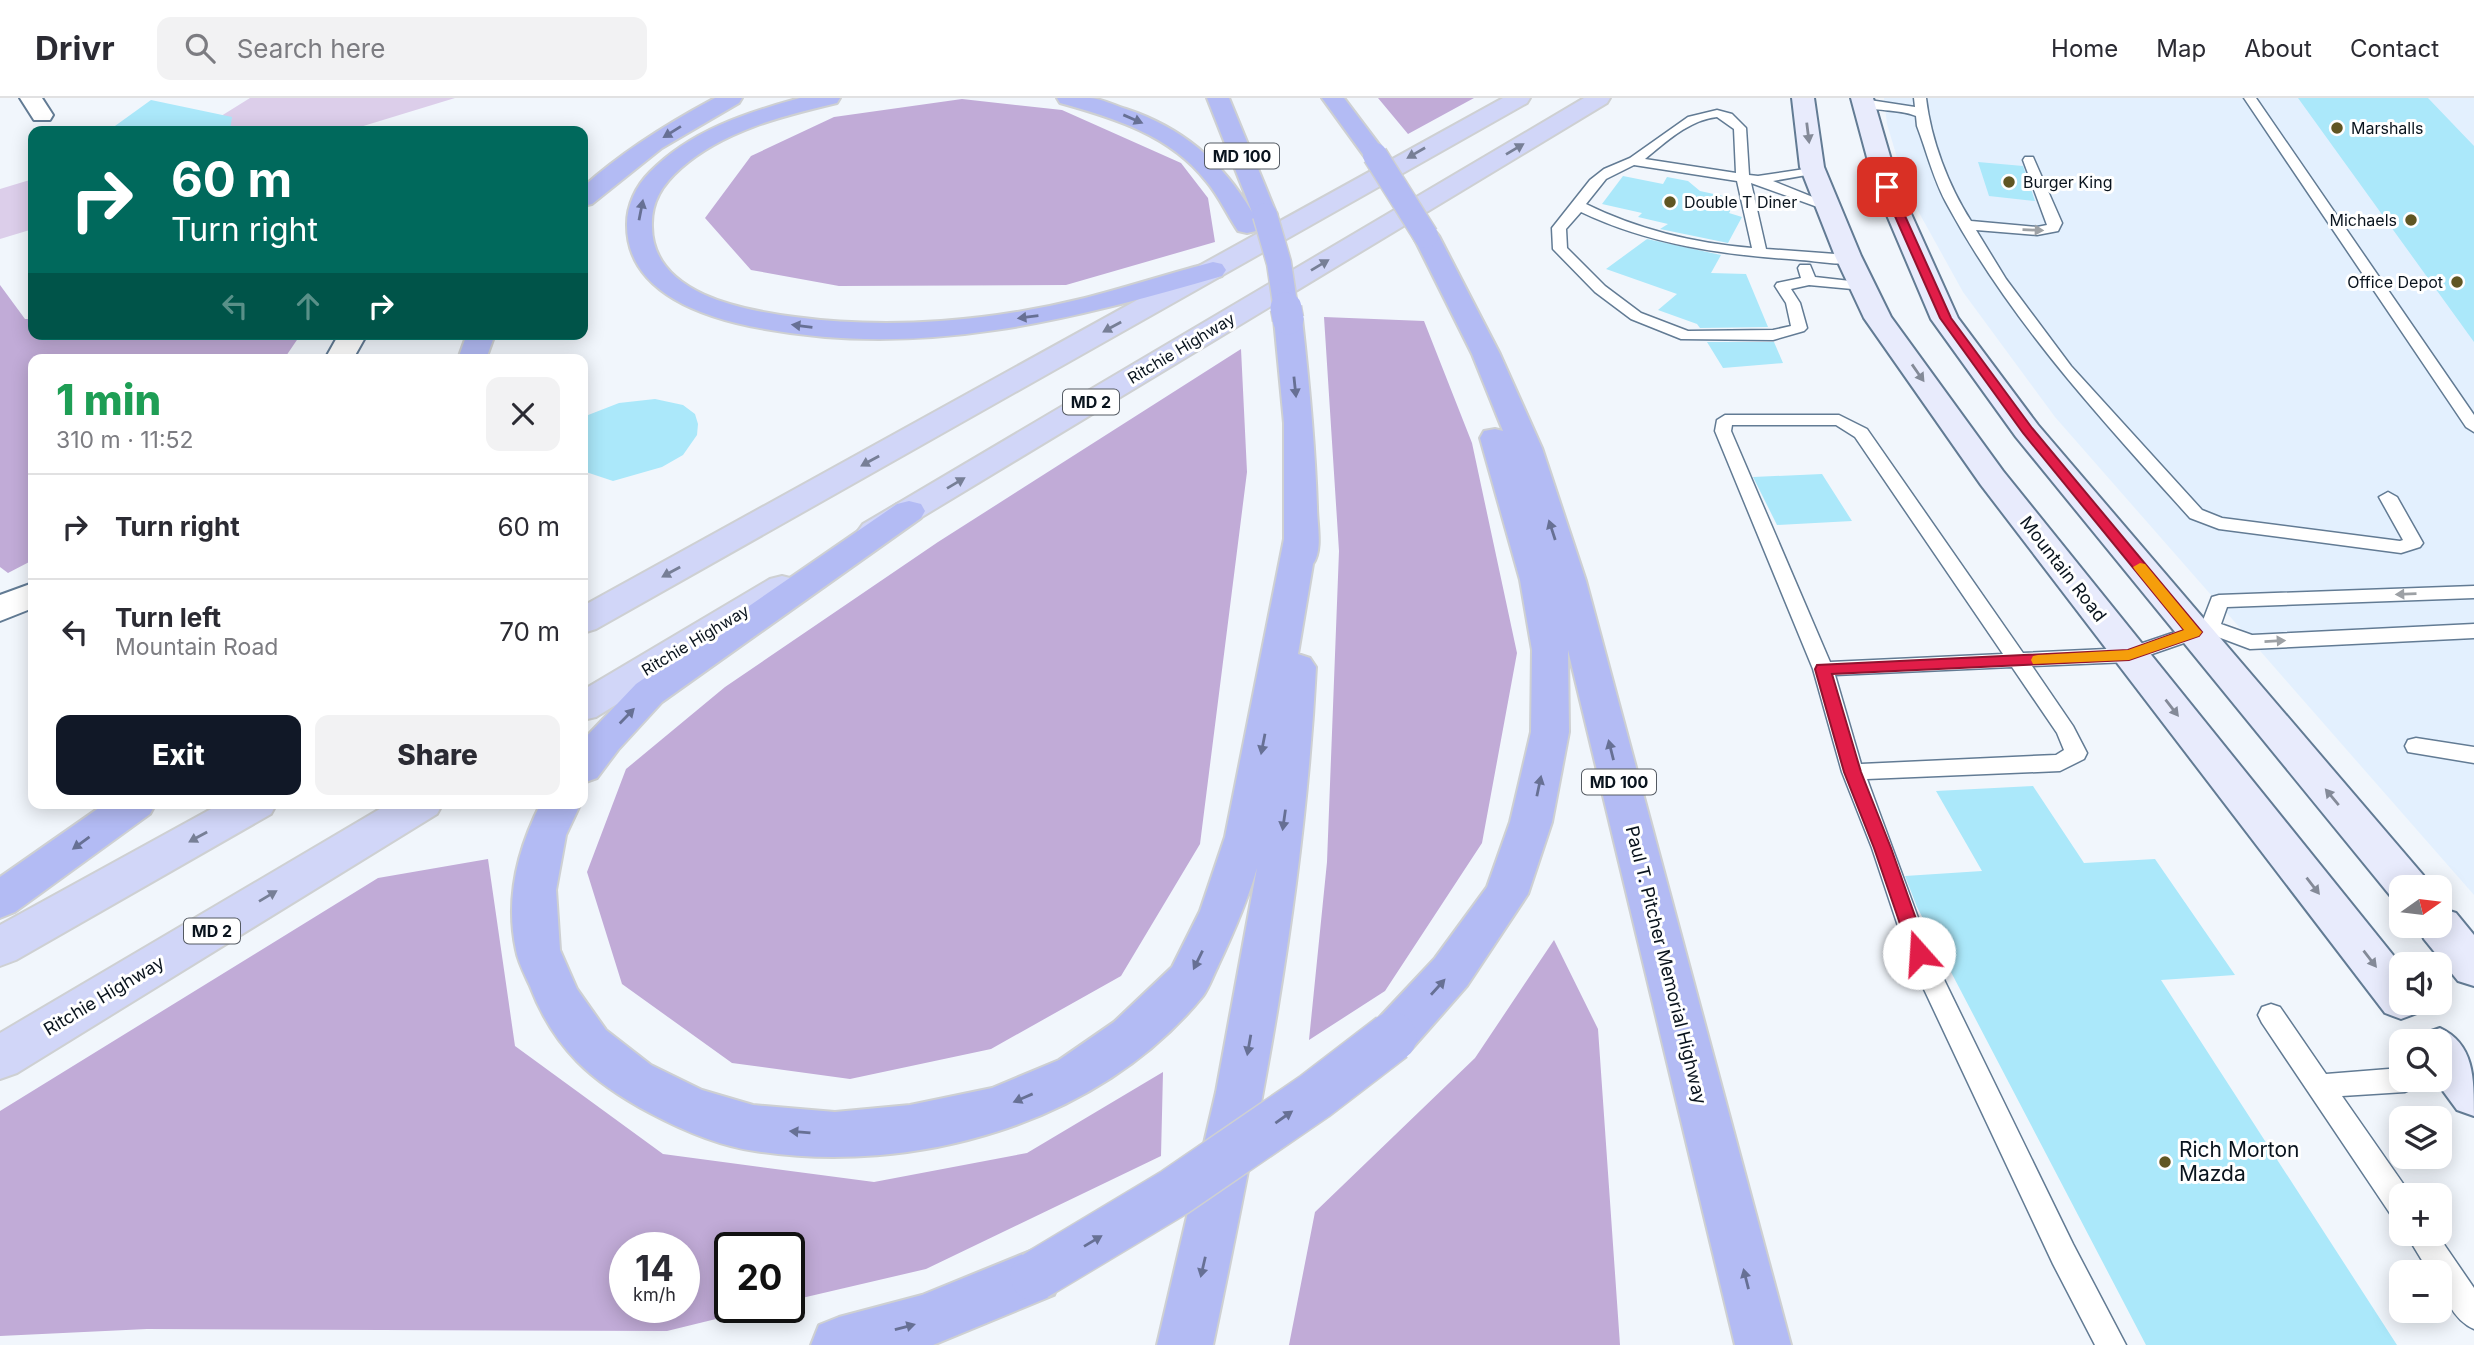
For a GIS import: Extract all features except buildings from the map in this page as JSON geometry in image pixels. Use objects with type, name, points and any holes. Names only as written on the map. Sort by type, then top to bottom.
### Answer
[{"type":"highway","points":[[588,194],[652,144],[731,98]]},
{"type":"highway","points":[[829,98],[765,115],[721,134],[686,154],[658,177],[642,200],[637,229],[642,257],[668,284],[707,306],[763,321],[825,329],[898,330],[1044,315],[1213,270]]},
{"type":"highway","points":[[1068,98],[1108,108],[1179,141],[1206,163],[1256,220],[1288,319],[1299,423],[1302,532],[1293,753],[1268,946],[1238,1108],[1185,1345]]},
{"type":"highway","name":"MD 100","points":[[1217,98],[1256,220]]},
{"type":"highway","name":"Paul T. Pitcher Memorial Highway","points":[[1335,100],[1375,155],[1426,236],[1486,354],[1525,448],[1569,581],[1762,1345]]},
{"type":"highway","points":[[839,1345],[922,1322],[1035,1276],[1175,1192],[1315,1096],[1392,1037],[1451,972],[1506,894],[1531,822],[1550,732],[1550,650],[1537,580],[1470,355],[1426,236]]},
{"type":"highway","points":[[588,761],[604,740],[649,694],[909,511]]},
{"type":"highway","points":[[558,809],[545,835],[534,890],[538,950],[558,1000],[589,1045],[634,1080],[692,1110],[753,1128],[835,1135],[910,1128],[995,1110],[1076,1075],[1130,1037],[1188,981],[1222,911],[1246,837],[1302,532]]},
{"type":"highway","points":[[0,900],[128,809]]},
{"type":"main road","points":[[588,618],[1519,98]]},
{"type":"main road","name":"Ritchie Highway","points":[[588,704],[1600,98]]},
{"type":"main road","name":"Mountain Road","points":[[1804,98],[1813,170],[1878,318],[1992,478],[2389,985]]},
{"type":"main road","points":[[1864,105],[1887,187],[1945,318],[2027,431],[2202,629],[2397,875]]},
{"type":"main road","points":[[0,947],[246,809]]},
{"type":"main road","name":"Ritchie Highway","points":[[0,1058],[413,809]]},
{"type":"main road","points":[[2450,938],[2474,967]]},
{"type":"street","points":[[0,609],[28,596]]},
{"type":"lane","points":[[2250,98],[2474,427]]},
{"type":"lane","points":[[1864,105],[1909,117],[1920,105],[1949,193],[1965,225],[2000,281],[2064,369],[2196,514],[2218,523],[2402,547],[2414,543],[2388,496]]},
{"type":"lane","points":[[1634,161],[1700,115],[1714,113],[1727,116],[1741,128],[1743,178],[1759,252]]},
{"type":"lane","points":[[1965,225],[2036,232],[2053,228],[2055,223],[2029,160]]},
{"type":"lane","points":[[1828,206],[1758,180],[1634,161],[1614,165],[1584,195],[1579,206],[1559,228],[1560,249],[1600,289],[1636,316],[1686,336],[1773,335],[1799,327],[1793,303],[1782,286],[1856,272]]},
{"type":"lane","points":[[1758,180],[1813,170]]},
{"type":"lane","points":[[1579,206],[1608,222],[1691,243],[1800,256],[1856,272]]},
{"type":"lane","points":[[1800,256],[1809,281]]},
{"type":"lane","points":[[1853,772],[2060,763],[2076,753],[2066,731],[1894,477],[1861,433],[1839,420],[1725,420],[1723,431],[1823,669],[1853,772],[1883,848],[1919,953],[2063,1254],[2111,1345]]},
{"type":"lane","points":[[2202,629],[2219,601],[2474,592]]},
{"type":"lane","points":[[1823,669],[2129,655],[2202,629],[2250,642],[2474,631]]},
{"type":"lane","points":[[2416,746],[2474,755]]},
{"type":"lane","points":[[2271,1015],[2389,1187]]},
{"type":"lane","points":[[2322,1086],[2389,1081]]},
{"type":"lane","points":[[2428,1246],[2474,1314]]},
{"type":"shaded area","points":[[250,98],[455,98],[363,126],[205,126]]},
{"type":"shaded area","points":[[1378,98],[1474,98],[1408,134]]},
{"type":"shaded area","points":[[1884,98],[2474,98],[2474,895],[2055,417],[1963,292],[1907,191],[1887,124]]},
{"type":"shaded area","points":[[962,99],[1062,110],[1181,163],[1208,198],[1215,242],[1066,285],[839,286],[751,270],[705,218],[751,156],[834,117]]},
{"type":"shaded area","points":[[28,181],[28,231],[0,239],[0,189]]},
{"type":"shaded area","points":[[0,285],[25,319],[28,319],[28,340],[297,340],[287,354],[28,354],[28,563],[8,573],[0,567]]},
{"type":"shaded area","points":[[1324,317],[1424,321],[1472,443],[1517,653],[1482,843],[1385,991],[1309,1040],[1327,862],[1339,551]]},
{"type":"shaded area","points":[[1241,349],[1247,472],[1200,844],[1121,976],[991,1049],[850,1079],[732,1063],[622,984],[587,872],[626,769],[725,687],[938,542]]},
{"type":"shaded area","points":[[488,859],[515,1046],[663,1154],[874,1182],[1027,1153],[1163,1072],[1161,1156],[926,1269],[805,1297],[805,1232],[714,1232],[714,1319],[700,1323],[700,1232],[609,1232],[609,1323],[700,1323],[667,1331],[147,1329],[0,1336],[0,1111],[378,878]]},
{"type":"shaded area","points":[[1554,940],[1598,1029],[1620,1345],[1289,1345],[1315,1212],[1475,1058]]},
{"type":"slow traffic","points":[[2038,660],[2129,655],[2194,632],[2140,567]]},
{"type":"place","name":"Marshalls","points":[[2337,128]]},
{"type":"place","name":"Burger King","points":[[2009,182]]},
{"type":"place","name":"Double T Diner","points":[[1670,202]]},
{"type":"place","name":"Michaels","points":[[2411,220]]},
{"type":"place","name":"Office Depot","points":[[2457,282]]},
{"type":"place","name":"Rich Morton Mazda","points":[[2165,1162]]},
{"type":"route","points":[[1887,187],[1945,318],[2027,431],[2194,632],[2129,655],[1823,669],[1853,772],[1883,848],[1919,953]]}]
